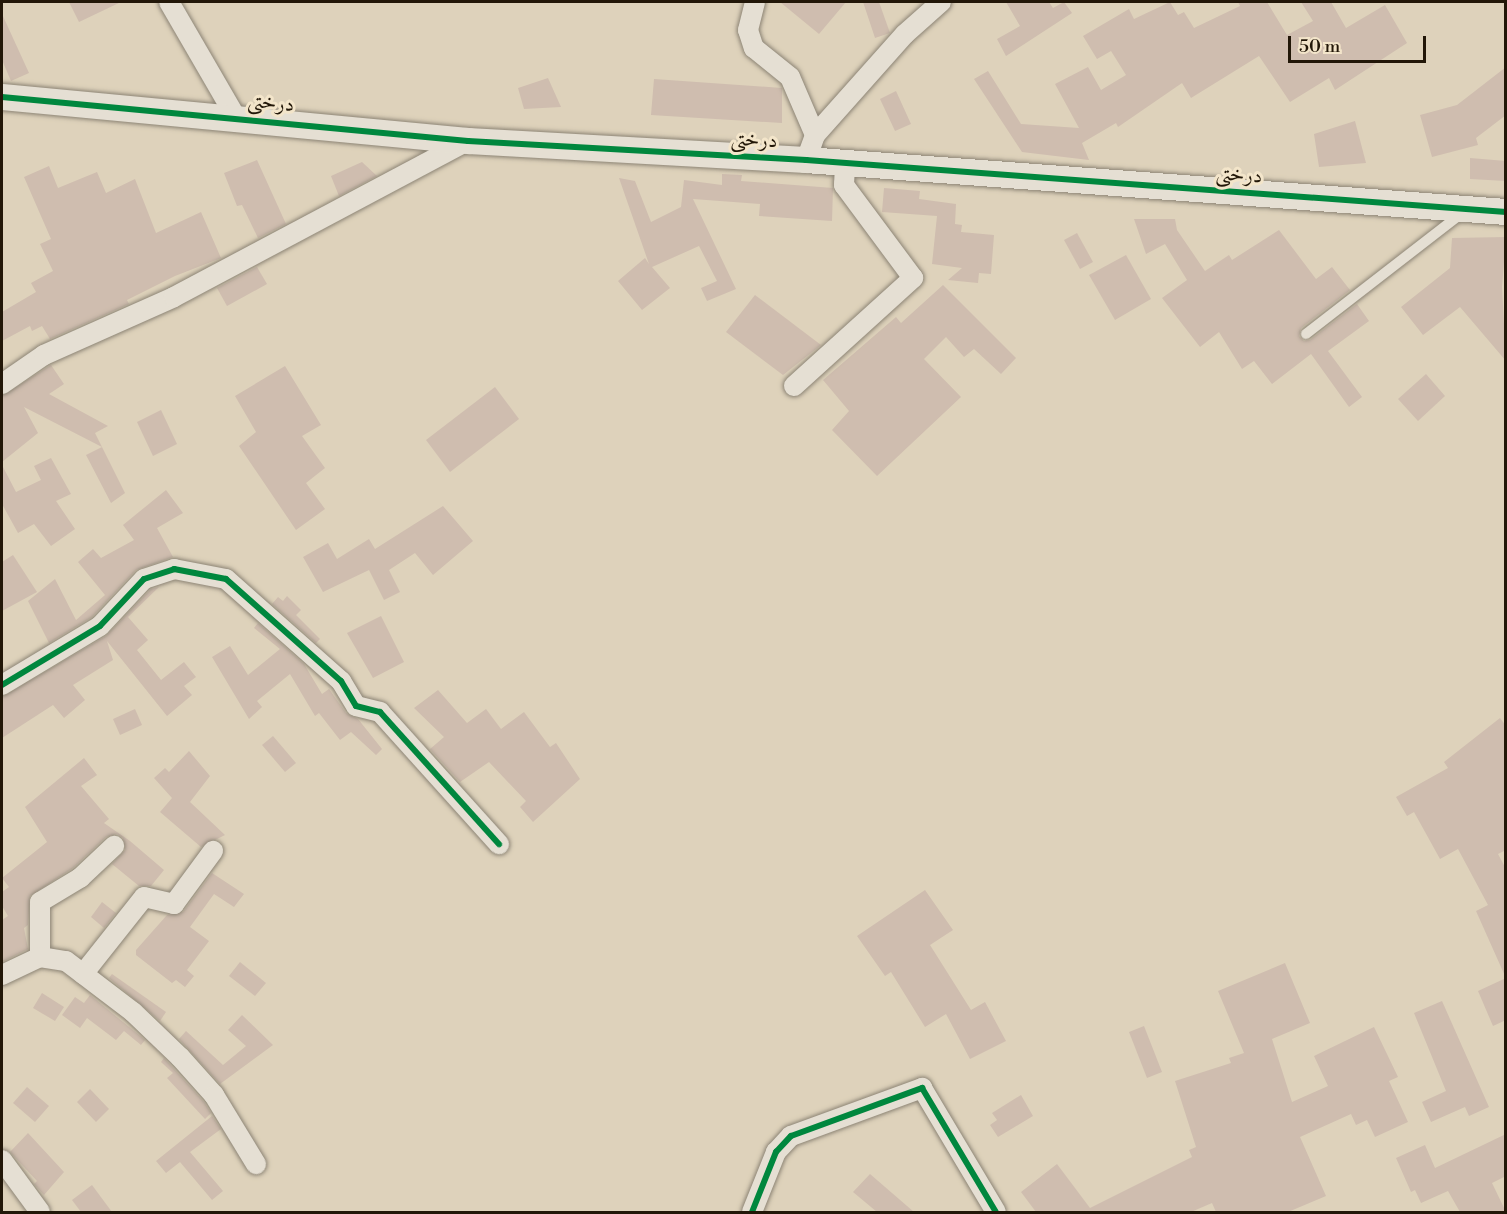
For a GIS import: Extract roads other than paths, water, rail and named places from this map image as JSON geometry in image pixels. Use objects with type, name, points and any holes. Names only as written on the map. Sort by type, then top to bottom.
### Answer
[{"type":"street","points":[[169,2],[235,116]]},
{"type":"street","points":[[755,2],[748,30],[754,48],[790,77],[815,135]]},
{"type":"street","points":[[806,160],[815,135],[905,34],[941,2]]},
{"type":"street","name":"درختی","points":[[2,97],[235,116],[468,141],[806,160],[1506,212]]},
{"type":"street","points":[[2,384],[44,355],[174,297],[468,141]]},
{"type":"street","points":[[794,386],[913,278],[844,185],[845,163]]},
{"type":"street","points":[[2,685],[100,626],[144,579],[174,569],[226,579],[341,681],[356,706],[380,712],[499,844]]},
{"type":"street","points":[[40,957],[40,902],[80,878],[114,846]]},
{"type":"street","points":[[83,974],[144,897],[149,895],[172,906],[213,851]]},
{"type":"street","points":[[2,975],[40,957],[66,961],[133,1012],[180,1056],[214,1095],[256,1164]]},
{"type":"street","points":[[752,1212],[776,1152],[791,1136],[922,1088],[996,1212]]},
{"type":"street","points":[[2,1160],[40,1212]]},
{"type":"lane","points":[[1306,334],[1467,209]]}]
